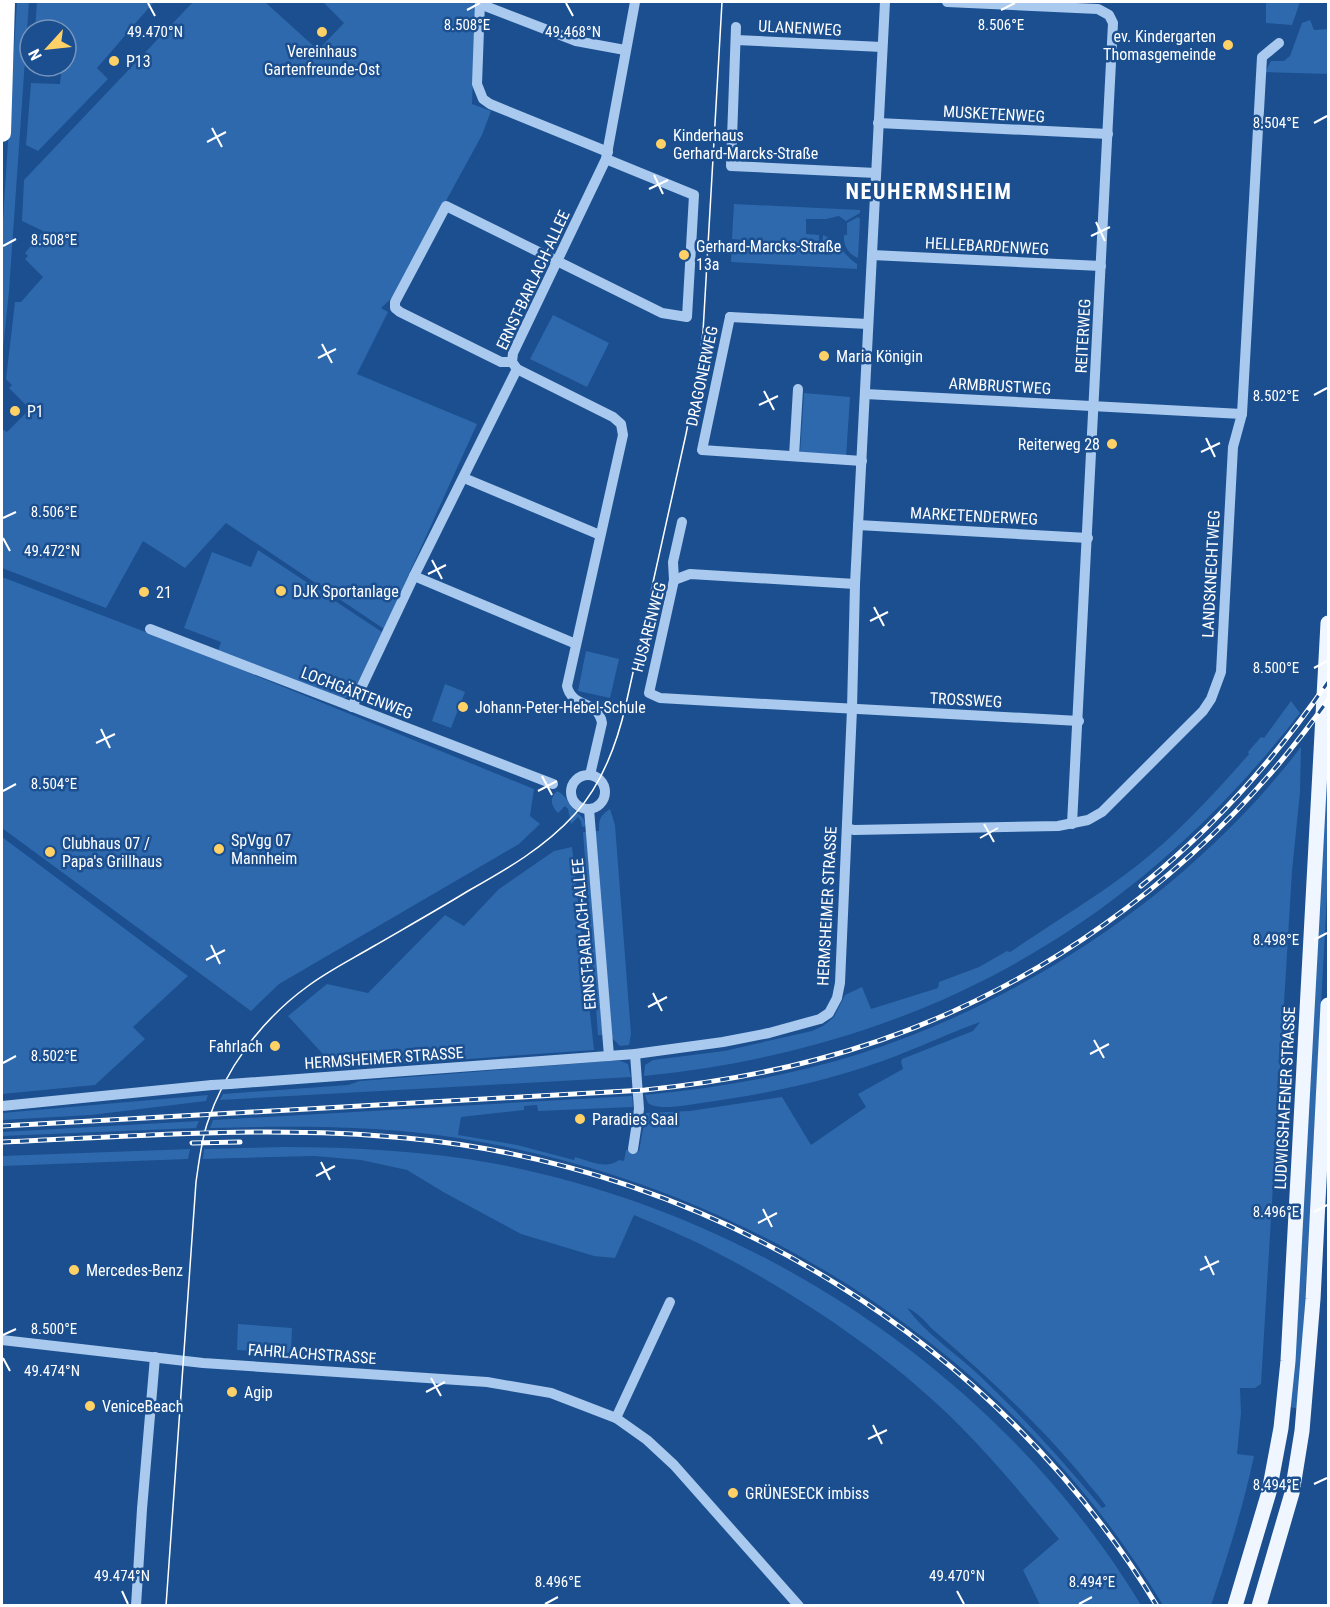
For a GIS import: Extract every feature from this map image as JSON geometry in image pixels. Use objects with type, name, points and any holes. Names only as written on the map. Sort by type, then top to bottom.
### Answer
[{"type":"highway","points":[[2,132],[6,2]]},
{"type":"main road","name":"LUDWIGSHAFENER STRASSE","points":[[1235,1605],[1269,1492],[1281,1428],[1288,1361],[1329,622]]},
{"type":"main road","points":[[1259,1605],[1292,1493],[1302,1431],[1313,1299],[1329,1005]]},
{"type":"street","name":"ERNST-BARLACH-ALLEE","points":[[590,775],[602,723],[601,715],[596,709],[573,699],[567,686],[623,435],[621,424],[613,417],[514,365],[513,353],[607,155],[634,2]]},
{"type":"street","name":"HERMSHEIMER STRASSE","points":[[2,1106],[212,1085],[635,1054],[769,1033],[810,1023],[829,1012],[837,998],[840,983],[855,584],[885,2]]},
{"type":"street","name":"REITERWEG","points":[[947,2],[1079,5],[1103,10],[1113,23],[1072,824]]},
{"type":"street","points":[[352,707],[414,576],[464,478],[514,365],[501,362],[395,308],[395,302],[446,206],[662,313],[687,316],[694,195],[483,99],[477,84],[480,3],[576,40],[625,50]]},
{"type":"street","points":[[736,27],[736,40]]},
{"type":"street","name":"ULANENWEG","points":[[876,173],[730,166],[736,40],[882,47]]},
{"type":"street","name":"LANDSKNECHTWEG","points":[[847,828],[854,830],[1072,824],[1088,820],[1102,812],[1193,722],[1211,699],[1221,672],[1233,447],[1242,414],[1262,57],[1279,43]]},
{"type":"street","name":"MUSKETENWEG","points":[[878,123],[1108,135]]},
{"type":"street","name":"HELLEBARDENWEG","points":[[872,255],[1101,266]]},
{"type":"street","name":"DRAGONERWEG","points":[[862,461],[702,450],[728,314],[868,324]]},
{"type":"street","points":[[794,456],[798,389]]},
{"type":"street","name":"ARMBRUSTWEG","points":[[865,394],[1242,414]]},
{"type":"street","points":[[464,478],[600,535]]},
{"type":"street","points":[[674,580],[673,562],[682,522]]},
{"type":"street","name":"MARKETENDERWEG","points":[[858,525],[1088,538]]},
{"type":"street","name":"HUSARENWEG","points":[[852,709],[660,698],[649,693],[674,580],[690,574],[855,584]]},
{"type":"street","points":[[414,576],[576,644]]},
{"type":"street","name":"LOCHGÄRTENWEG","points":[[150,629],[553,784]]},
{"type":"street","name":"TROSSWEG","points":[[852,709],[1078,720]]},
{"type":"street","points":[[590,775],[599,780],[605,791],[601,804],[589,809],[575,804],[571,794],[578,778],[590,775]]},
{"type":"street","name":"ERNST-BARLACH-ALLEE","points":[[589,809],[609,1056]]},
{"type":"street","points":[[633,1149],[639,1110],[635,1054]]},
{"type":"street","points":[[616,1418],[670,1302]]},
{"type":"street","name":"FAHRLACHSTRASSE","points":[[2,1340],[215,1364],[487,1382],[551,1393],[616,1418],[647,1440],[674,1465],[799,1605]]},
{"type":"street","points":[[136,1605],[155,1357]]},
{"type":"shaded area","points":[[17,2],[29,2],[28,18],[18,18],[18,78],[24,78],[2,358],[2,236]]},
{"type":"shaded area","points":[[37,2],[154,2],[132,27],[142,37],[140,40],[129,31],[97,68],[108,79],[38,151],[26,145],[31,83],[60,84],[61,78],[78,78],[78,18],[36,18]]},
{"type":"shaded area","points":[[193,2],[265,2],[318,50],[344,23],[323,2],[476,2],[472,104],[491,111],[482,135],[394,296],[381,308],[388,312],[357,374],[477,424],[384,629],[226,523],[185,568],[143,541],[106,608],[2,568],[2,429],[7,432],[30,409],[9,388],[12,385],[6,379],[15,302],[21,302],[43,277],[25,259],[28,256],[25,253],[43,231],[22,221],[24,180]]},
{"type":"shaded area","points":[[1266,2],[1300,2],[1292,25],[1266,23]]},
{"type":"shaded area","points":[[1310,20],[1314,30],[1328,29],[1328,74],[1265,72],[1271,61],[1284,61],[1290,56],[1302,23]]},
{"type":"shaded area","points":[[734,204],[860,210],[860,213],[846,221],[839,216],[826,219],[806,219],[806,234],[819,235],[819,248],[822,253],[826,255],[827,253],[822,246],[823,235],[834,242],[857,264],[857,269],[731,262],[732,243],[758,246],[756,241],[732,239]]},
{"type":"shaded area","points":[[858,217],[860,219],[858,258],[845,246],[844,235],[847,235],[847,223]]},
{"type":"shaded area","points":[[553,315],[609,343],[587,387],[530,359]]},
{"type":"shaded area","points":[[804,393],[850,397],[846,457],[800,454]]},
{"type":"shaded area","name":"DJK Sportanlage","points":[[258,550],[382,632],[352,695],[342,699],[218,651],[221,642],[184,628],[212,552],[251,567]]},
{"type":"shaded area","name":"SpVgg 07 Mannheim","points":[[2,577],[190,649],[534,789],[530,816],[540,824],[519,844],[279,984],[251,1011],[2,828]]},
{"type":"shaded area","points":[[586,651],[619,659],[610,698],[578,691]]},
{"type":"shaded area","points":[[445,684],[465,692],[451,728],[432,721]]},
{"type":"shaded area","points":[[1291,701],[1300,713],[1235,790],[1165,857],[1091,916],[1012,965],[928,1006],[838,1038],[744,1061],[644,1076],[645,1065],[653,1060],[724,1051],[812,1031],[834,1017],[845,995],[862,987],[871,1009],[938,988],[939,982],[979,967],[1007,951],[1010,952],[1108,887],[1168,839],[1223,783],[1261,737],[1264,738]]},
{"type":"shaded area","points":[[1328,746],[1328,876],[1299,1409],[1290,1407]]},
{"type":"shaded area","points":[[1301,747],[1300,792],[1292,871],[1261,1384],[1255,1388],[1240,1388],[1241,1413],[1237,1454],[1254,1456],[1235,1531],[1211,1605],[1163,1605],[1101,1514],[1029,1432],[949,1358],[862,1294],[769,1239],[669,1195],[566,1161],[458,1138],[365,1129],[210,1128],[213,1120],[632,1096],[633,1107],[538,1111],[537,1105],[524,1106],[524,1110],[461,1117],[458,1135],[517,1145],[574,1160],[575,1157],[598,1164],[609,1164],[619,1160],[624,1161],[626,1150],[639,1151],[646,1113],[690,1111],[782,1097],[811,1145],[866,1107],[858,1094],[903,1069],[902,1059],[973,1031],[980,1022],[873,1065],[775,1091],[666,1107],[648,1103],[645,1095],[753,1080],[833,1062],[922,1031],[985,1003],[1045,970],[1103,933],[1159,892],[1210,847],[1258,798]],"holes":[[[907,1308],[1027,1417],[1077,1470],[1106,1506],[1102,1508],[1013,1408],[942,1344]]]},
{"type":"shaded area","points":[[557,791],[582,817],[586,826],[582,827],[578,817],[571,824],[568,809],[565,806],[558,813],[552,805],[552,799]]},
{"type":"shaded area","points":[[610,809],[615,825],[631,1034],[629,1045],[620,1046],[612,1038],[595,831],[599,831],[601,818]]},
{"type":"shaded area","points":[[583,832],[586,832],[603,1035],[598,1035]]},
{"type":"shaded area","points":[[2,837],[188,976],[133,1027],[145,1039],[95,1085],[2,1094]]},
{"type":"shaded area","points":[[572,847],[594,1050],[341,1068],[332,1064],[288,1016],[327,984],[368,993],[445,915],[464,926],[499,889],[554,851]]},
{"type":"shaded area","points":[[621,1061],[628,1064],[631,1077],[220,1100],[223,1094]]},
{"type":"shaded area","points":[[208,1095],[206,1101],[91,1115],[2,1120],[2,1113]]},
{"type":"shaded area","points":[[199,1121],[196,1128],[2,1136],[2,1132]]},
{"type":"shaded area","points":[[283,1147],[390,1151],[497,1164],[594,1188],[688,1222],[779,1265],[865,1318],[945,1378],[1019,1447],[1084,1523],[1141,1605],[1040,1605],[1023,1570],[1059,1539],[985,1452],[914,1383],[863,1343],[808,1305],[714,1251],[634,1215],[615,1258],[594,1256],[521,1234],[407,1170],[361,1160],[314,1156],[203,1159],[204,1149]]},
{"type":"shaded area","points":[[190,1149],[188,1159],[2,1166],[2,1156]]},
{"type":"shaded area","points":[[238,1324],[292,1328],[291,1353],[237,1350]]},
{"type":"tram line","points":[[166,1606],[196,1182],[205,1131],[224,1084],[234,1065],[260,1030],[291,999],[308,986],[511,866],[551,837],[575,814],[594,789],[608,762],[618,734],[696,383],[703,332],[722,2]]},
{"type":"railway","points":[[1141,886],[1194,840],[1242,791],[1287,738],[1328,682]]},
{"type":"railway","points":[[2,1126],[645,1090],[709,1082],[773,1070],[815,1060],[892,1036],[966,1005],[1036,968],[1103,925],[1166,876],[1225,822],[1279,763],[1328,700]]},
{"type":"railway","points":[[2,1142],[204,1133],[356,1134],[406,1138],[519,1155],[630,1186],[736,1229],[836,1284],[930,1350],[1015,1426],[1092,1512],[1157,1606]]},
{"type":"railway","points":[[192,1143],[240,1142]]},
{"type":"place","name":"Vereinhaus Gartenfreunde-Ost","points":[[322,32]]},
{"type":"place","name":"ev. Kindergarten Thomasgemeinde","points":[[1228,45]]},
{"type":"place","name":"P13","points":[[114,61]]},
{"type":"place","name":"Kinderhaus Gerhard-Marcks-Straße","points":[[661,144]]},
{"type":"place","name":"Gerhard-Marcks-Straße 13a","points":[[684,255]]},
{"type":"place","name":"Maria Königin","points":[[824,356]]},
{"type":"place","name":"P1","points":[[15,411]]},
{"type":"place","name":"Reiterweg 28","points":[[1112,444]]},
{"type":"place","name":"DJK Sportanlage","points":[[281,591]]},
{"type":"place","name":"21","points":[[144,592]]},
{"type":"place","name":"Johann-Peter-Hebel-Schule","points":[[463,707]]},
{"type":"place","name":"SpVgg 07 Mannheim","points":[[219,849]]},
{"type":"place","name":"Clubhaus 07 / Papa's Grillhaus","points":[[50,852]]},
{"type":"place","name":"Fahrlach","points":[[275,1046]]},
{"type":"place","name":"Paradies Saal","points":[[580,1119]]},
{"type":"place","name":"Mercedes-Benz","points":[[74,1270]]},
{"type":"place","name":"Agip","points":[[232,1392]]},
{"type":"place","name":"VeniceBeach","points":[[90,1406]]},
{"type":"place","name":"GRÜNESECK imbiss","points":[[733,1493]]},
{"type":"district","name":"NEUHERMSHEIM","points":[[929,191]]}]
